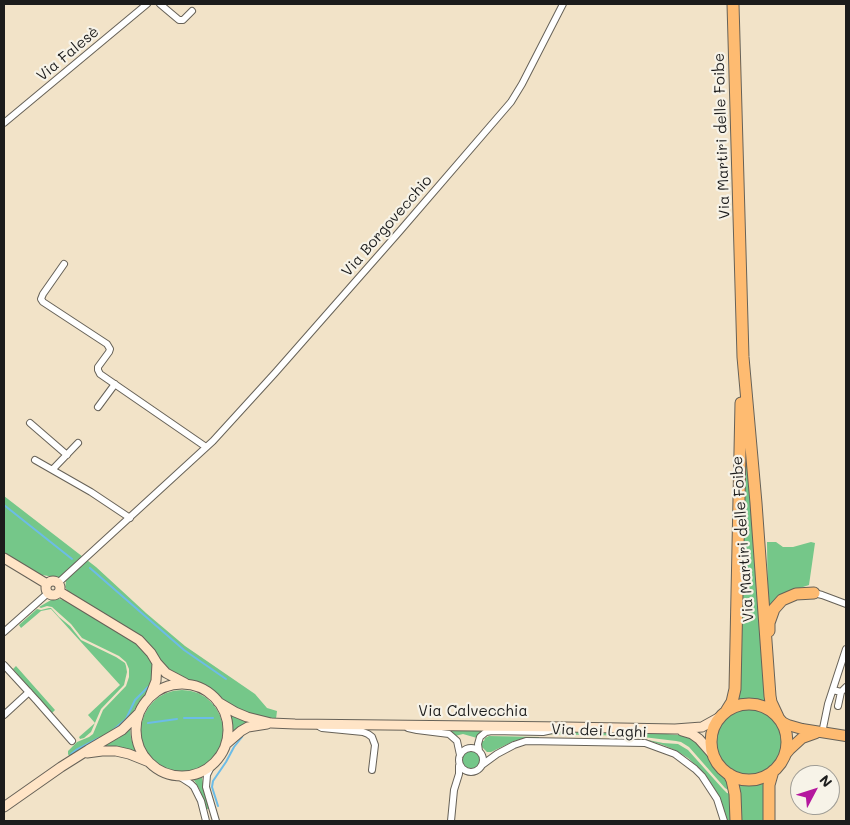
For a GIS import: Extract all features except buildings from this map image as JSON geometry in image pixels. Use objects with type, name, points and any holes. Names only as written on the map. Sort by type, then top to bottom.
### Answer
[{"type":"highway","name":"Via Martiri delle Foibe","points":[[724,714],[732,702],[735,688],[743,357],[733,4]]},
{"type":"highway","name":"Via Martiri delle Foibe","points":[[743,357],[757,512],[770,696],[780,719]]},
{"type":"highway","points":[[766,655],[769,646],[770,623],[774,609],[782,600],[791,595],[814,593]]},
{"type":"highway","points":[[736,821],[735,794],[732,780],[714,756],[711,746],[712,735],[714,725],[724,714],[739,705],[753,703],[768,708],[780,719],[788,739],[785,755],[774,771],[769,785],[769,821]]},
{"type":"highway","points":[[728,774],[749,780],[761,778],[774,771]]},
{"type":"main road","points":[[4,558],[54,595],[57,594],[59,587]]},
{"type":"main road","points":[[47,589],[52,581],[56,581],[59,587],[139,640],[166,674],[212,695],[225,712],[228,732],[226,744],[220,756],[212,765],[196,774],[177,776],[162,771],[149,762],[116,751],[97,751],[82,754]]},
{"type":"main road","points":[[4,807],[58,769],[122,730],[139,712],[150,696],[156,681],[157,663]]},
{"type":"main road","points":[[150,696],[168,686],[188,684]]},
{"type":"main road","name":"Via Calvecchia","points":[[218,702],[242,715],[271,723]]},
{"type":"main road","points":[[139,712],[136,727],[137,740],[149,762]]},
{"type":"main road","name":"Via Calvecchia","points":[[226,744],[248,727],[271,723],[675,729],[702,727],[724,714]]},
{"type":"main road","points":[[780,719],[793,727],[846,736]]},
{"type":"main road","name":"Via Calvecchia","points":[[675,729],[692,734],[714,756]]},
{"type":"main road","points":[[785,755],[802,738],[820,732]]},
{"type":"street","name":"Via Falesè","points":[[4,124],[148,4]]},
{"type":"street","points":[[160,4],[180,20],[183,20],[192,11]]},
{"type":"street","name":"Via Borgovecchio","points":[[59,587],[206,447],[275,374],[504,112],[522,84],[563,4]]},
{"type":"street","points":[[64,264],[43,294],[42,302],[109,346],[109,352],[98,367],[100,374],[206,447]]},
{"type":"street","points":[[98,407],[115,384]]},
{"type":"street","points":[[30,423],[67,455]]},
{"type":"street","points":[[53,469],[78,443]]},
{"type":"street","points":[[35,460],[92,492],[130,518]]},
{"type":"street","points":[[4,632],[47,589]]},
{"type":"street","points":[[814,593],[846,604]]},
{"type":"street","points":[[820,732],[846,649]]},
{"type":"street","points":[[4,665],[72,741]]},
{"type":"street","points":[[838,706],[841,692],[846,686]]},
{"type":"street","points":[[833,690],[841,692]]},
{"type":"street","points":[[4,715],[29,692]]},
{"type":"street","points":[[314,724],[322,728],[368,734],[375,745],[372,770]]},
{"type":"street","points":[[405,726],[410,729],[448,734],[457,741],[460,755]]},
{"type":"street","points":[[456,784],[462,778],[478,771],[482,765],[483,759],[478,744],[480,737],[486,732],[543,732],[566,727]]},
{"type":"street","name":"Via dei Laghi","points":[[482,765],[514,745],[531,741],[645,743],[675,754],[702,776],[717,799],[724,821]]},
{"type":"street","points":[[452,821],[460,755],[469,748],[480,752]]},
{"type":"street","name":"Via dei Laghi","points":[[480,752],[497,754]]},
{"type":"street","points":[[459,764],[464,771],[471,773]]},
{"type":"street","points":[[212,765],[207,775],[206,787],[216,821]]},
{"type":"street","points":[[177,776],[194,787],[201,801],[206,821]]},
{"type":"green space","points":[[746,441],[766,702],[748,699],[738,700],[743,443]]},
{"type":"green space","points":[[4,496],[96,567],[185,646],[255,694],[267,708],[277,711],[276,719],[250,716],[231,706],[208,686],[178,677],[164,667],[154,649],[145,640],[68,592],[65,587],[66,582],[56,576],[37,574],[4,554]]},
{"type":"green space","points":[[767,542],[776,542],[783,547],[815,543],[809,585],[797,589],[768,614]]},
{"type":"green space","points":[[51,600],[65,600],[133,640],[146,651],[153,663],[154,676],[149,692],[139,702],[126,724],[70,758],[68,751],[77,742],[93,734],[103,710],[126,686],[129,669],[126,662],[119,656],[82,638],[71,624],[52,607],[39,607]]},
{"type":"green space","points":[[51,608],[70,626],[81,640],[125,663],[127,672],[124,685],[101,709],[95,723],[88,715],[120,685],[51,609],[41,611],[21,628],[19,625],[37,609]]},
{"type":"green space","points":[[16,666],[55,710],[52,713],[13,669]]},
{"type":"green space","points":[[182,690],[198,693],[211,702],[220,715],[223,731],[220,747],[211,760],[198,769],[182,772],[166,769],[153,760],[144,747],[141,731],[144,715],[153,702],[166,693]]},
{"type":"green space","points":[[749,709],[762,712],[772,719],[779,729],[782,742],[779,755],[772,765],[762,772],[749,775],[736,772],[726,765],[719,755],[716,742],[719,729],[726,719],[736,712]]},
{"type":"green space","points":[[230,714],[250,722],[233,733]]},
{"type":"green space","points":[[95,723],[91,732],[80,739],[79,737]]},
{"type":"green space","points":[[130,728],[136,753],[99,747],[119,738]]},
{"type":"green space","points":[[485,729],[477,738],[463,734],[455,736],[435,730]]},
{"type":"green space","points":[[579,731],[641,733],[641,736],[487,733],[546,733]]},
{"type":"green space","points":[[644,732],[690,736],[697,740],[716,768],[728,778],[732,785],[734,821],[726,821],[720,799],[713,786],[699,768],[688,758],[675,750],[643,739],[678,744],[688,750],[722,788],[730,794],[730,791],[725,788],[689,747],[681,742],[643,737]]},
{"type":"green space","points":[[489,736],[539,738],[526,738],[514,741],[491,752],[487,752],[481,746],[481,741],[484,741]]},
{"type":"green space","points":[[471,750],[478,753],[481,760],[478,767],[471,770],[464,767],[461,760],[464,753]]},
{"type":"green space","points":[[202,777],[209,809],[206,809],[200,790],[194,780]]},
{"type":"green space","points":[[767,780],[767,821],[738,821],[737,781],[754,784]]},
{"type":"waterway","points":[[4,505],[72,559]]},
{"type":"waterway","points":[[90,568],[184,650],[226,679]]},
{"type":"waterway","points":[[112,731],[126,719],[135,700],[148,687]]},
{"type":"waterway","points":[[184,718],[213,718]]},
{"type":"waterway","points":[[148,723],[177,719]]},
{"type":"waterway","points":[[218,806],[212,787],[213,781],[242,737]]},
{"type":"waterway","points":[[71,754],[99,738]]}]
